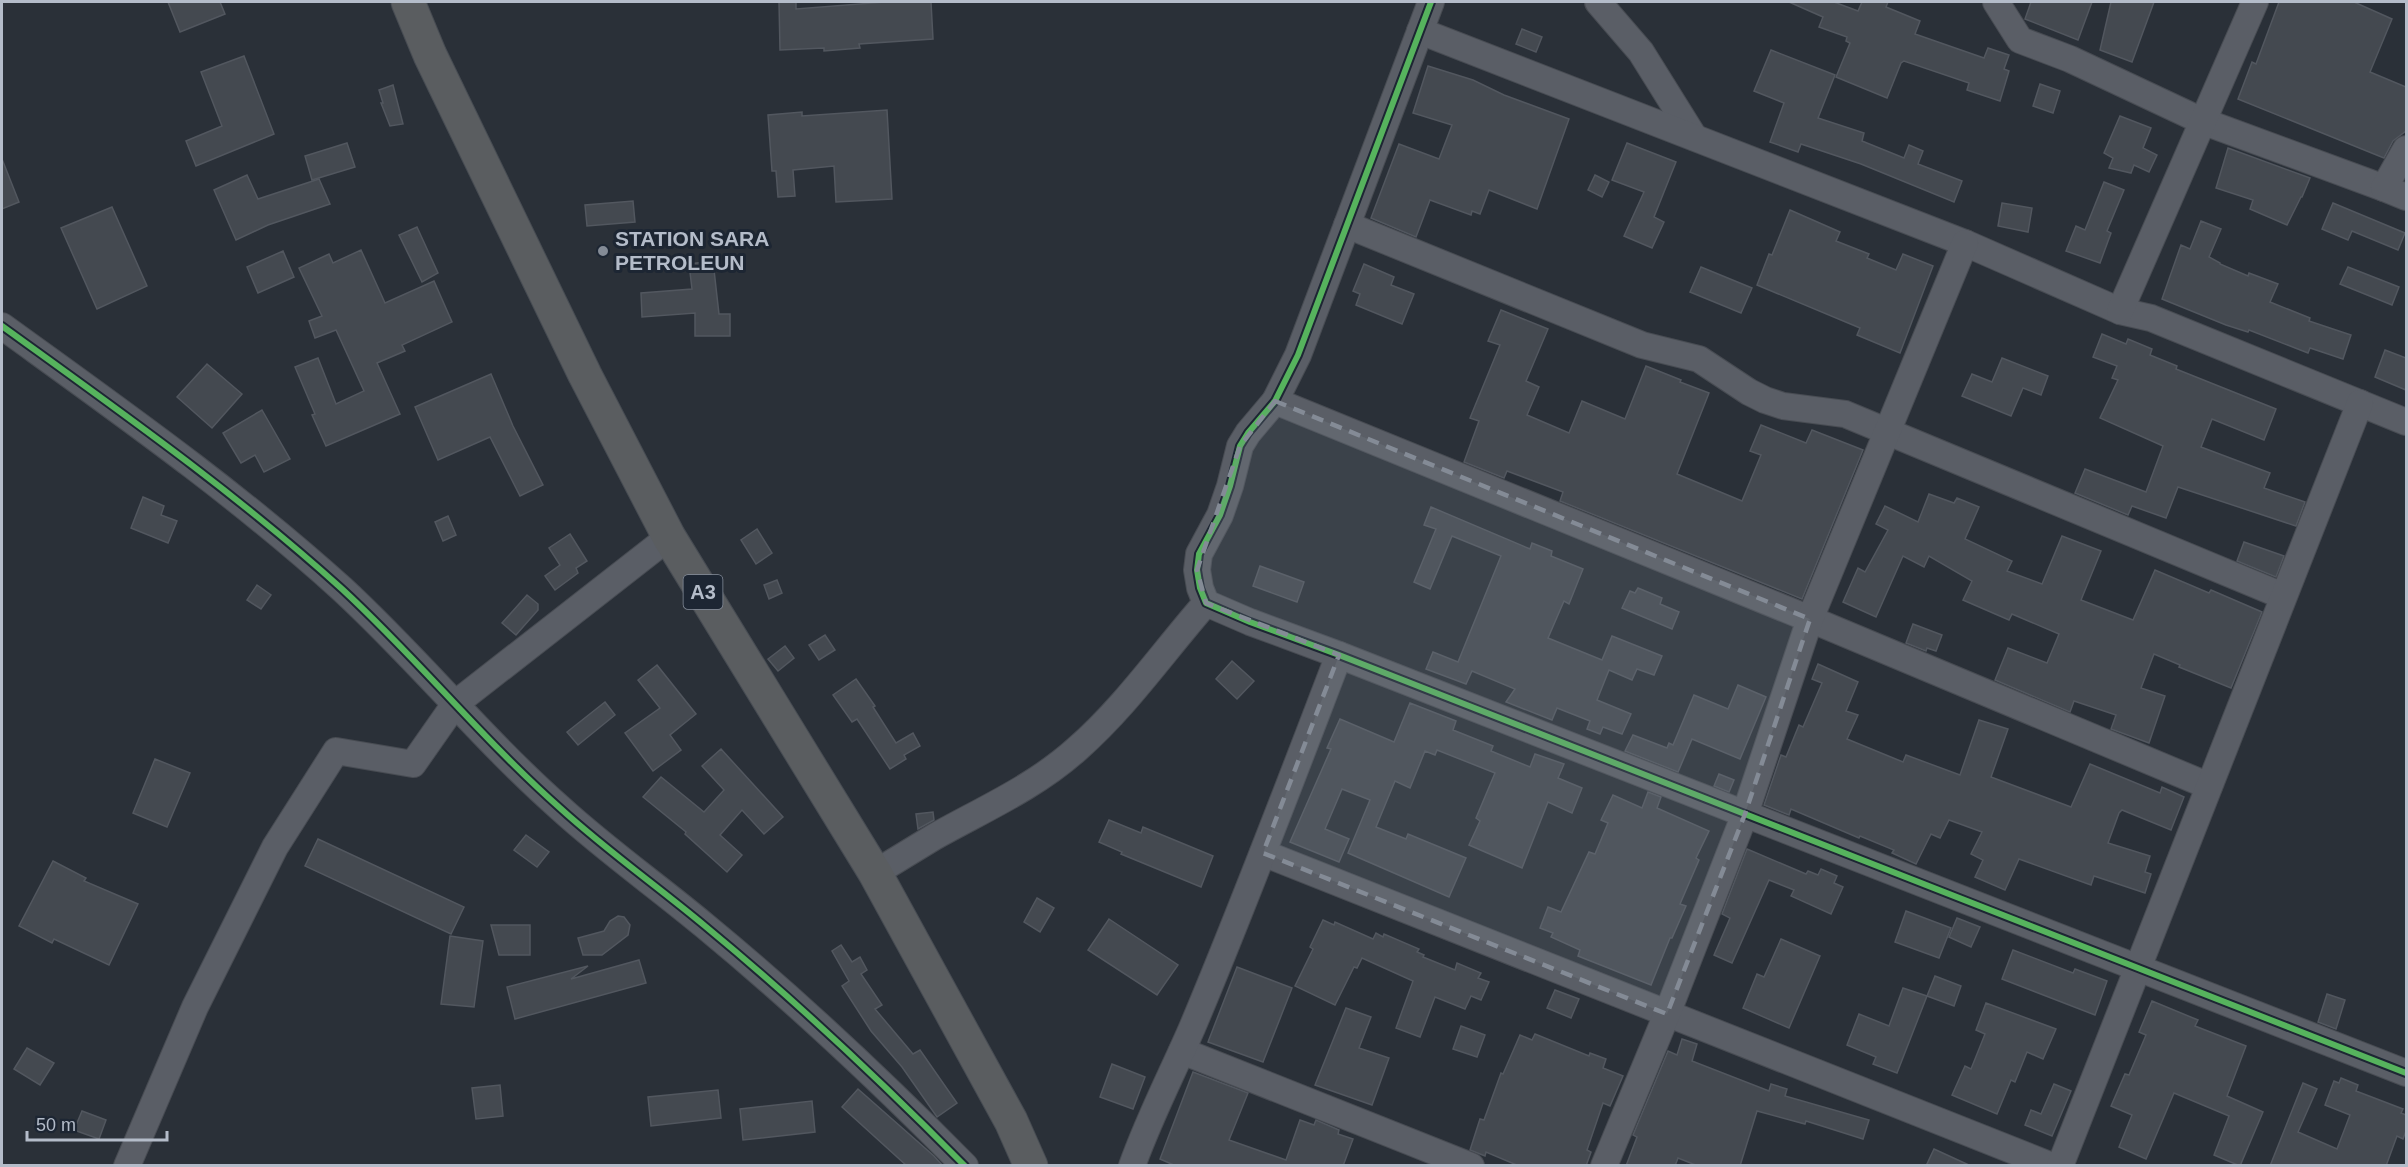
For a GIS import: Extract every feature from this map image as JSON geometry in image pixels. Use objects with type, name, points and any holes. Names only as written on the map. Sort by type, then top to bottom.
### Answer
[{"type":"highway","name":"A3","points":[[408,2],[435,66],[585,375],[669,537],[875,873],[1011,1121],[1031,1166]]},
{"type":"street","points":[[1431,2],[1298,355],[1275,401],[1240,446],[1220,515],[1199,554],[1197,570],[1200,588],[1206,603],[2406,1073]]},
{"type":"street","points":[[1598,2],[1641,52],[1694,137]]},
{"type":"street","points":[[1996,2],[2020,40],[2070,59],[2202,121],[2395,192],[2406,149]]},
{"type":"street","points":[[2120,311],[2255,2]]},
{"type":"street","points":[[1420,31],[1965,243],[2120,311],[2151,318],[2406,422]]},
{"type":"street","points":[[1347,225],[1642,345],[1699,359],[1765,400],[1783,406],[1845,414],[1888,430],[2283,596]]},
{"type":"street","points":[[1604,1166],[1667,1014],[1745,814],[1810,619],[1965,243]]},
{"type":"street","points":[[2,326],[167,445],[341,588],[393,637],[455,704],[560,808],[705,925],[807,1015],[893,1093],[965,1166]]},
{"type":"street","points":[[1275,401],[1810,619],[2209,786]]},
{"type":"street","points":[[2060,1166],[2360,403]]},
{"type":"street","points":[[127,1166],[195,1007],[275,847],[336,752],[413,764],[455,704],[669,537]]},
{"type":"street","points":[[875,873],[933,837],[1002,800],[1049,771],[1076,750],[1114,713],[1206,603]]},
{"type":"street","points":[[1132,1166],[1146,1129],[1182,1051],[1263,852],[1339,655]]},
{"type":"street","points":[[1263,852],[2052,1166]]},
{"type":"street","points":[[1182,1051],[1471,1166]]},
{"type":"highlighted area","points":[[1275,401],[1810,619],[1745,814],[1667,1014],[1263,853],[1339,655],[1206,603],[1197,570],[1240,446]]},
{"type":"building","points":[[168,2],[220,2],[225,14],[180,32]]},
{"type":"building","points":[[779,2],[796,2],[796,9],[885,2],[931,2],[933,39],[859,44],[860,48],[824,51],[824,48],[780,50]]},
{"type":"building","points":[[1789,2],[1834,2],[1858,11],[1862,2],[1888,2],[1886,7],[1920,21],[1915,34],[1984,58],[1988,48],[2009,55],[2004,69],[2009,71],[2000,101],[1967,90],[1969,83],[1904,61],[1901,63],[1887,98],[1836,77],[1850,43],[1846,41],[1847,37],[1819,27],[1823,17]]},
{"type":"building","points":[[2031,2],[2092,2],[2078,40],[2025,19]]},
{"type":"building","points":[[2111,2],[2154,2],[2132,62],[2100,50]]},
{"type":"building","points":[[2279,2],[2354,2],[2392,19],[2370,72],[2406,87],[2406,131],[2393,141],[2384,158],[2238,99],[2252,62],[2256,64]]},
{"type":"building","points":[[1522,29],[1542,37],[1536,52],[1516,44]]},
{"type":"building","points":[[1771,50],[1835,75],[1818,118],[1864,133],[1862,141],[1904,158],[1909,145],[1923,151],[1918,164],[1962,181],[1954,202],[1861,164],[1801,144],[1798,152],[1770,142],[1784,103],[1754,91]]},
{"type":"building","points":[[244,56],[274,134],[196,166],[186,141],[222,126],[201,72]]},
{"type":"building","points":[[1428,66],[1473,80],[1504,95],[1569,119],[1537,209],[1489,190],[1480,214],[1472,211],[1471,215],[1430,200],[1416,237],[1371,218],[1399,144],[1439,159],[1452,125],[1413,113]]},
{"type":"building","points":[[2040,84],[2060,91],[2053,113],[2033,106]]},
{"type":"building","points":[[393,85],[403,124],[390,126],[381,103],[383,103],[379,90]]},
{"type":"building","points":[[887,110],[892,199],[836,202],[834,166],[793,170],[795,196],[778,197],[776,171],[772,171],[768,115],[802,112],[802,116]]},
{"type":"building","points":[[2120,116],[2151,128],[2143,148],[2157,155],[2149,172],[2134,165],[2131,173],[2109,168],[2113,158],[2104,153]]},
{"type":"building","points":[[347,143],[355,167],[312,180],[305,156]]},
{"type":"building","points":[[1627,143],[1676,162],[1654,217],[1664,222],[1652,248],[1624,236],[1644,192],[1612,180]]},
{"type":"building","points":[[2228,148],[2310,178],[2287,225],[2250,209],[2253,200],[2216,188]]},
{"type":"building","points":[[2,159],[19,202],[2,209]]},
{"type":"building","points":[[247,175],[258,199],[319,179],[330,204],[268,225],[236,240],[214,190]]},
{"type":"building","points":[[1595,175],[1609,182],[1602,197],[1588,190]]},
{"type":"building","points":[[2104,182],[2124,190],[2107,231],[2111,233],[2100,263],[2066,251],[2076,226],[2085,230]]},
{"type":"building","points":[[633,201],[635,222],[587,226],[585,205]]},
{"type":"building","points":[[2002,203],[2032,208],[2028,232],[1998,226]]},
{"type":"building","points":[[2333,203],[2405,233],[2398,250],[2352,231],[2348,240],[2322,229]]},
{"type":"building","points":[[112,207],[147,286],[97,309],[61,228]]},
{"type":"building","points":[[1790,210],[1840,232],[1836,241],[1869,254],[1867,258],[1896,270],[1903,254],[1933,266],[1900,353],[1857,335],[1860,328],[1757,285]]},
{"type":"building","points":[[2201,221],[2221,229],[2209,257],[2248,276],[2249,273],[2278,284],[2270,302],[2310,318],[2309,321],[2351,335],[2343,359],[2310,348],[2308,353],[2249,330],[2248,332],[2226,325],[2162,299],[2181,245],[2190,249]]},
{"type":"building","points":[[417,227],[438,273],[422,282],[399,235]]},
{"type":"building","points":[[361,250],[385,303],[434,281],[452,322],[402,345],[405,351],[377,363],[400,414],[326,446],[295,367],[318,358],[336,404],[364,391],[336,330],[315,338],[309,321],[322,316],[299,268],[329,254],[333,263]]},
{"type":"building","points":[[283,251],[294,277],[258,293],[247,267]]},
{"type":"building","points":[[713,261],[719,314],[730,314],[730,336],[695,336],[695,313],[642,317],[641,293],[692,289],[689,264]]},
{"type":"building","points":[[1364,264],[1394,277],[1391,285],[1414,294],[1402,324],[1356,305],[1360,294],[1353,291]]},
{"type":"building","points":[[1701,267],[1752,288],[1741,313],[1690,292]]},
{"type":"building","points":[[2348,267],[2399,287],[2392,305],[2340,284]]},
{"type":"building","points":[[1501,310],[1548,329],[1526,381],[1539,387],[1527,415],[1569,433],[1582,401],[1625,419],[1646,366],[1681,380],[1680,382],[1709,393],[1677,474],[1742,501],[1761,455],[1750,451],[1761,425],[1806,443],[1812,430],[1863,450],[1802,599],[1560,501],[1563,492],[1507,471],[1504,478],[1464,462],[1479,421],[1470,418],[1500,345],[1488,341]]},
{"type":"building","points":[[2102,334],[2126,344],[2128,339],[2152,349],[2150,355],[2177,366],[2176,369],[2276,409],[2264,440],[2212,419],[2201,447],[2270,473],[2264,488],[2305,502],[2296,526],[2178,487],[2166,518],[2132,506],[2128,515],[2075,493],[2085,469],[2146,492],[2163,446],[2100,418],[2118,380],[2112,378],[2117,366],[2093,357]]},
{"type":"building","points":[[2385,350],[2406,358],[2406,390],[2375,377]]},
{"type":"building","points":[[2002,358],[2048,376],[2041,395],[2023,388],[2011,416],[1962,396],[1972,374],[1992,382]]},
{"type":"building","points":[[207,364],[242,394],[212,428],[177,397]]},
{"type":"building","points":[[491,374],[513,426],[543,485],[520,496],[490,437],[438,460],[415,407]]},
{"type":"building","points":[[262,410],[290,459],[264,472],[255,455],[241,463],[223,433]]},
{"type":"building","points":[[1929,494],[1954,503],[1957,498],[1979,507],[1965,539],[2012,561],[2007,571],[2042,584],[2062,536],[2101,551],[2081,600],[2133,620],[2155,570],[2209,593],[2211,590],[2262,612],[2231,688],[2154,654],[2141,688],[2165,696],[2149,743],[2111,729],[2116,715],[2074,701],[2070,712],[1995,680],[2008,648],[2047,663],[2059,634],[2012,614],[2009,620],[1963,600],[1972,581],[1929,556],[1924,567],[1903,556],[1876,617],[1843,602],[1858,568],[1865,572],[1888,530],[1876,524],[1885,506],[1918,522]]},
{"type":"building","points":[[143,497],[164,506],[161,515],[177,521],[168,543],[131,528]]},
{"type":"building","points":[[1431,507],[1530,549],[1532,543],[1552,551],[1551,556],[1583,569],[1569,604],[1564,601],[1548,638],[1602,660],[1612,636],[1662,656],[1654,675],[1637,669],[1632,680],[1609,670],[1597,700],[1631,714],[1622,734],[1603,727],[1600,734],[1587,729],[1590,721],[1557,708],[1552,720],[1506,702],[1515,689],[1472,671],[1466,684],[1426,669],[1433,652],[1458,662],[1501,556],[1452,536],[1430,589],[1414,582],[1436,529],[1424,525]]},
{"type":"building","points":[[448,516],[456,535],[443,541],[435,522]]},
{"type":"building","points":[[757,529],[772,553],[756,564],[741,540]]},
{"type":"building","points":[[570,534],[587,561],[576,568],[578,573],[555,590],[545,576],[560,565],[549,548]]},
{"type":"building","points":[[2244,542],[2284,556],[2276,577],[2237,561]]},
{"type":"building","points":[[1260,566],[1304,582],[1297,602],[1253,586]]},
{"type":"building","points":[[777,580],[782,593],[769,599],[764,585]]},
{"type":"building","points":[[257,585],[271,595],[261,609],[247,600]]},
{"type":"building","points":[[1638,588],[1662,598],[1660,604],[1679,612],[1672,629],[1622,608],[1630,591],[1635,593]]},
{"type":"building","points":[[527,595],[538,604],[538,610],[516,635],[502,623]]},
{"type":"building","points":[[1913,624],[1942,635],[1936,651],[1927,648],[1926,651],[1906,643]]},
{"type":"building","points":[[825,635],[835,650],[819,660],[809,645]]},
{"type":"building","points":[[785,646],[794,658],[778,671],[768,659]]},
{"type":"building","points":[[1232,661],[1254,681],[1237,699],[1216,679]]},
{"type":"building","points":[[1818,664],[1858,682],[1846,711],[1858,715],[1847,739],[1903,762],[1906,755],[1960,775],[1979,720],[2008,729],[1991,777],[2071,807],[2090,764],[2160,793],[2162,787],[2184,797],[2171,830],[2122,810],[2119,813],[2108,843],[2150,856],[2145,872],[2151,874],[2145,893],[2094,876],[2091,885],[2019,859],[2005,890],[1975,877],[1983,860],[1971,854],[1982,832],[1949,820],[1940,838],[1931,834],[1916,864],[1892,853],[1894,850],[1791,809],[1789,815],[1764,805],[1781,755],[1786,757],[1799,725],[1803,727],[1822,683],[1812,679]]},
{"type":"building","points":[[657,665],[696,714],[670,735],[681,750],[653,771],[625,733],[660,708],[638,680]]},
{"type":"building","points":[[856,679],[875,706],[873,707],[896,743],[913,733],[920,746],[904,755],[906,759],[890,769],[857,719],[852,722],[833,695]]},
{"type":"building","points":[[1738,685],[1766,697],[1740,759],[1692,739],[1678,772],[1625,751],[1633,735],[1667,748],[1669,743],[1673,745],[1694,695],[1728,709]]},
{"type":"building","points":[[605,702],[615,715],[578,745],[567,732]]},
{"type":"building","points":[[1410,703],[1456,721],[1453,730],[1493,746],[1491,751],[1530,767],[1535,754],[1564,764],[1558,778],[1582,788],[1572,813],[1548,802],[1522,868],[1469,845],[1480,821],[1476,818],[1495,773],[1437,750],[1435,755],[1425,751],[1410,788],[1395,781],[1376,827],[1406,839],[1408,834],[1466,858],[1449,897],[1348,853],[1370,800],[1342,789],[1325,829],[1349,839],[1339,862],[1290,842],[1331,749],[1327,748],[1340,719],[1394,742]]},
{"type":"building","points":[[721,749],[783,817],[764,834],[742,810],[720,835],[742,855],[727,872],[685,834],[686,832],[643,797],[661,777],[704,812],[724,790],[702,766]]},
{"type":"building","points":[[155,759],[190,773],[167,827],[133,813]]},
{"type":"building","points":[[1719,774],[1734,780],[1729,792],[1714,786]]},
{"type":"building","points":[[1648,792],[1661,797],[1657,808],[1709,831],[1696,858],[1699,860],[1680,904],[1686,906],[1651,985],[1578,956],[1580,950],[1551,937],[1553,933],[1540,928],[1548,907],[1561,912],[1589,852],[1595,854],[1608,823],[1601,820],[1613,795],[1642,808]]},
{"type":"building","points":[[933,812],[934,820],[918,829],[916,814]]},
{"type":"building","points":[[1109,820],[1141,833],[1143,827],[1213,856],[1201,887],[1121,854],[1122,852],[1099,842]]},
{"type":"building","points":[[526,835],[549,852],[537,867],[514,850]]},
{"type":"building","points":[[318,839],[464,907],[451,934],[305,866]]},
{"type":"building","points":[[1747,849],[1806,874],[1808,871],[1818,875],[1821,869],[1837,876],[1834,883],[1843,887],[1831,914],[1791,896],[1794,890],[1769,880],[1732,963],[1714,955],[1730,918],[1722,914]]},
{"type":"building","points":[[53,861],[86,878],[84,881],[138,904],[109,965],[54,939],[52,943],[19,926]]},
{"type":"building","points":[[1037,898],[1054,908],[1040,932],[1024,922]]},
{"type":"building","points":[[1906,911],[1951,928],[1939,958],[1895,942]]},
{"type":"building","points":[[618,916],[624,917],[630,925],[628,935],[602,955],[583,955],[578,938],[604,931],[610,921]]},
{"type":"building","points":[[1957,918],[1980,927],[1971,947],[1949,937]]},
{"type":"building","points":[[1109,919],[1178,965],[1157,995],[1088,950]]},
{"type":"building","points":[[1323,920],[1334,925],[1335,922],[1373,939],[1376,933],[1383,937],[1384,934],[1419,949],[1417,952],[1424,955],[1423,957],[1455,970],[1457,963],[1481,973],[1478,978],[1489,982],[1481,1000],[1471,996],[1465,1009],[1435,997],[1420,1037],[1396,1028],[1413,981],[1362,958],[1357,968],[1354,967],[1335,1005],[1295,986],[1313,949],[1310,947]]},
{"type":"building","points":[[491,925],[530,925],[530,955],[499,955]]},
{"type":"building","points":[[450,936],[483,941],[474,1007],[441,1004]]},
{"type":"building","points":[[1781,939],[1820,956],[1789,1028],[1743,1008],[1757,974],[1764,977]]},
{"type":"building","points":[[841,945],[852,962],[860,957],[867,970],[861,974],[882,1005],[875,1009],[913,1054],[920,1050],[957,1103],[937,1117],[902,1067],[871,1031],[842,986],[849,981],[832,951]]},
{"type":"building","points":[[2013,950],[2073,973],[2075,969],[2107,981],[2095,1015],[2002,979]]},
{"type":"building","points":[[639,960],[646,983],[515,1019],[507,987],[588,966],[571,979]]},
{"type":"building","points":[[1237,967],[1292,988],[1263,1062],[1208,1042]]},
{"type":"building","points":[[1935,976],[1961,986],[1954,1006],[1927,996]]},
{"type":"building","points":[[1903,988],[1927,996],[1897,1073],[1873,1064],[1876,1057],[1847,1045],[1859,1014],[1889,1026]]},
{"type":"building","points":[[1555,990],[1579,999],[1571,1018],[1547,1008]]},
{"type":"building","points":[[2327,994],[2345,1000],[2336,1029],[2318,1022]]},
{"type":"building","points":[[2152,1001],[2198,1020],[2195,1026],[2246,1046],[2227,1096],[2263,1112],[2240,1166],[2214,1155],[2229,1116],[2174,1093],[2146,1159],[2119,1147],[2132,1115],[2111,1106],[2125,1074],[2129,1075],[2146,1035],[2139,1032]]},
{"type":"building","points":[[1986,1003],[2056,1029],[2043,1059],[2027,1052],[2015,1082],[2011,1080],[1997,1114],[1952,1095],[1965,1066],[1971,1069],[1985,1034],[1976,1030]]},
{"type":"building","points":[[1346,1008],[1371,1017],[1359,1048],[1389,1058],[1372,1105],[1315,1085]]},
{"type":"building","points":[[1461,1026],[1485,1035],[1477,1057],[1453,1049]]},
{"type":"building","points":[[1535,1034],[1589,1056],[1590,1053],[1606,1059],[1603,1068],[1623,1076],[1610,1106],[1603,1103],[1587,1150],[1591,1152],[1586,1166],[1519,1166],[1486,1152],[1485,1156],[1470,1150],[1480,1119],[1484,1120],[1501,1073],[1503,1074],[1520,1035],[1532,1040]]},
{"type":"building","points":[[1682,1039],[1697,1044],[1692,1061],[1769,1091],[1771,1084],[1787,1089],[1785,1096],[1869,1120],[1863,1139],[1806,1121],[1805,1124],[1757,1111],[1740,1166],[1698,1166],[1678,1158],[1675,1166],[1626,1166],[1637,1137],[1633,1135],[1668,1051],[1677,1055]]},
{"type":"building","points":[[27,1048],[54,1063],[40,1085],[14,1069]]},
{"type":"building","points":[[1112,1064],[1145,1077],[1133,1109],[1100,1097]]},
{"type":"building","points":[[1193,1072],[1248,1093],[1229,1140],[1286,1160],[1300,1120],[1314,1125],[1316,1120],[1339,1130],[1338,1134],[1353,1139],[1343,1166],[1176,1166],[1160,1159]]},
{"type":"building","points":[[2341,1078],[2358,1085],[2356,1091],[2403,1109],[2401,1113],[2406,1115],[2406,1131],[2403,1139],[2397,1136],[2386,1166],[2270,1166],[2303,1083],[2317,1089],[2298,1132],[2337,1149],[2350,1115],[2325,1105],[2334,1081],[2339,1083]]},
{"type":"building","points":[[2054,1084],[2071,1091],[2052,1136],[2025,1125],[2031,1110],[2041,1114]]},
{"type":"building","points":[[500,1085],[503,1116],[476,1119],[472,1088]]},
{"type":"building","points":[[858,1089],[943,1166],[907,1166],[842,1107]]},
{"type":"building","points":[[718,1090],[721,1118],[651,1126],[648,1097]]},
{"type":"building","points":[[812,1101],[815,1132],[743,1140],[740,1109]]},
{"type":"building","points":[[82,1111],[106,1120],[99,1139],[74,1130]]},
{"type":"building","points":[[1934,1149],[1971,1166],[1926,1166]]},
{"type":"cycle path","points":[[1431,2],[1298,355],[1275,401],[1240,446],[1220,515],[1199,554],[1197,570],[1200,588],[1206,603],[2406,1073]]},
{"type":"cycle path","points":[[2,326],[176,453],[302,554],[370,616],[477,727],[560,808],[772,983],[870,1073],[965,1166]]},
{"type":"place","name":"STATION SARA PETROLEUN","points":[[603,251]]}]
